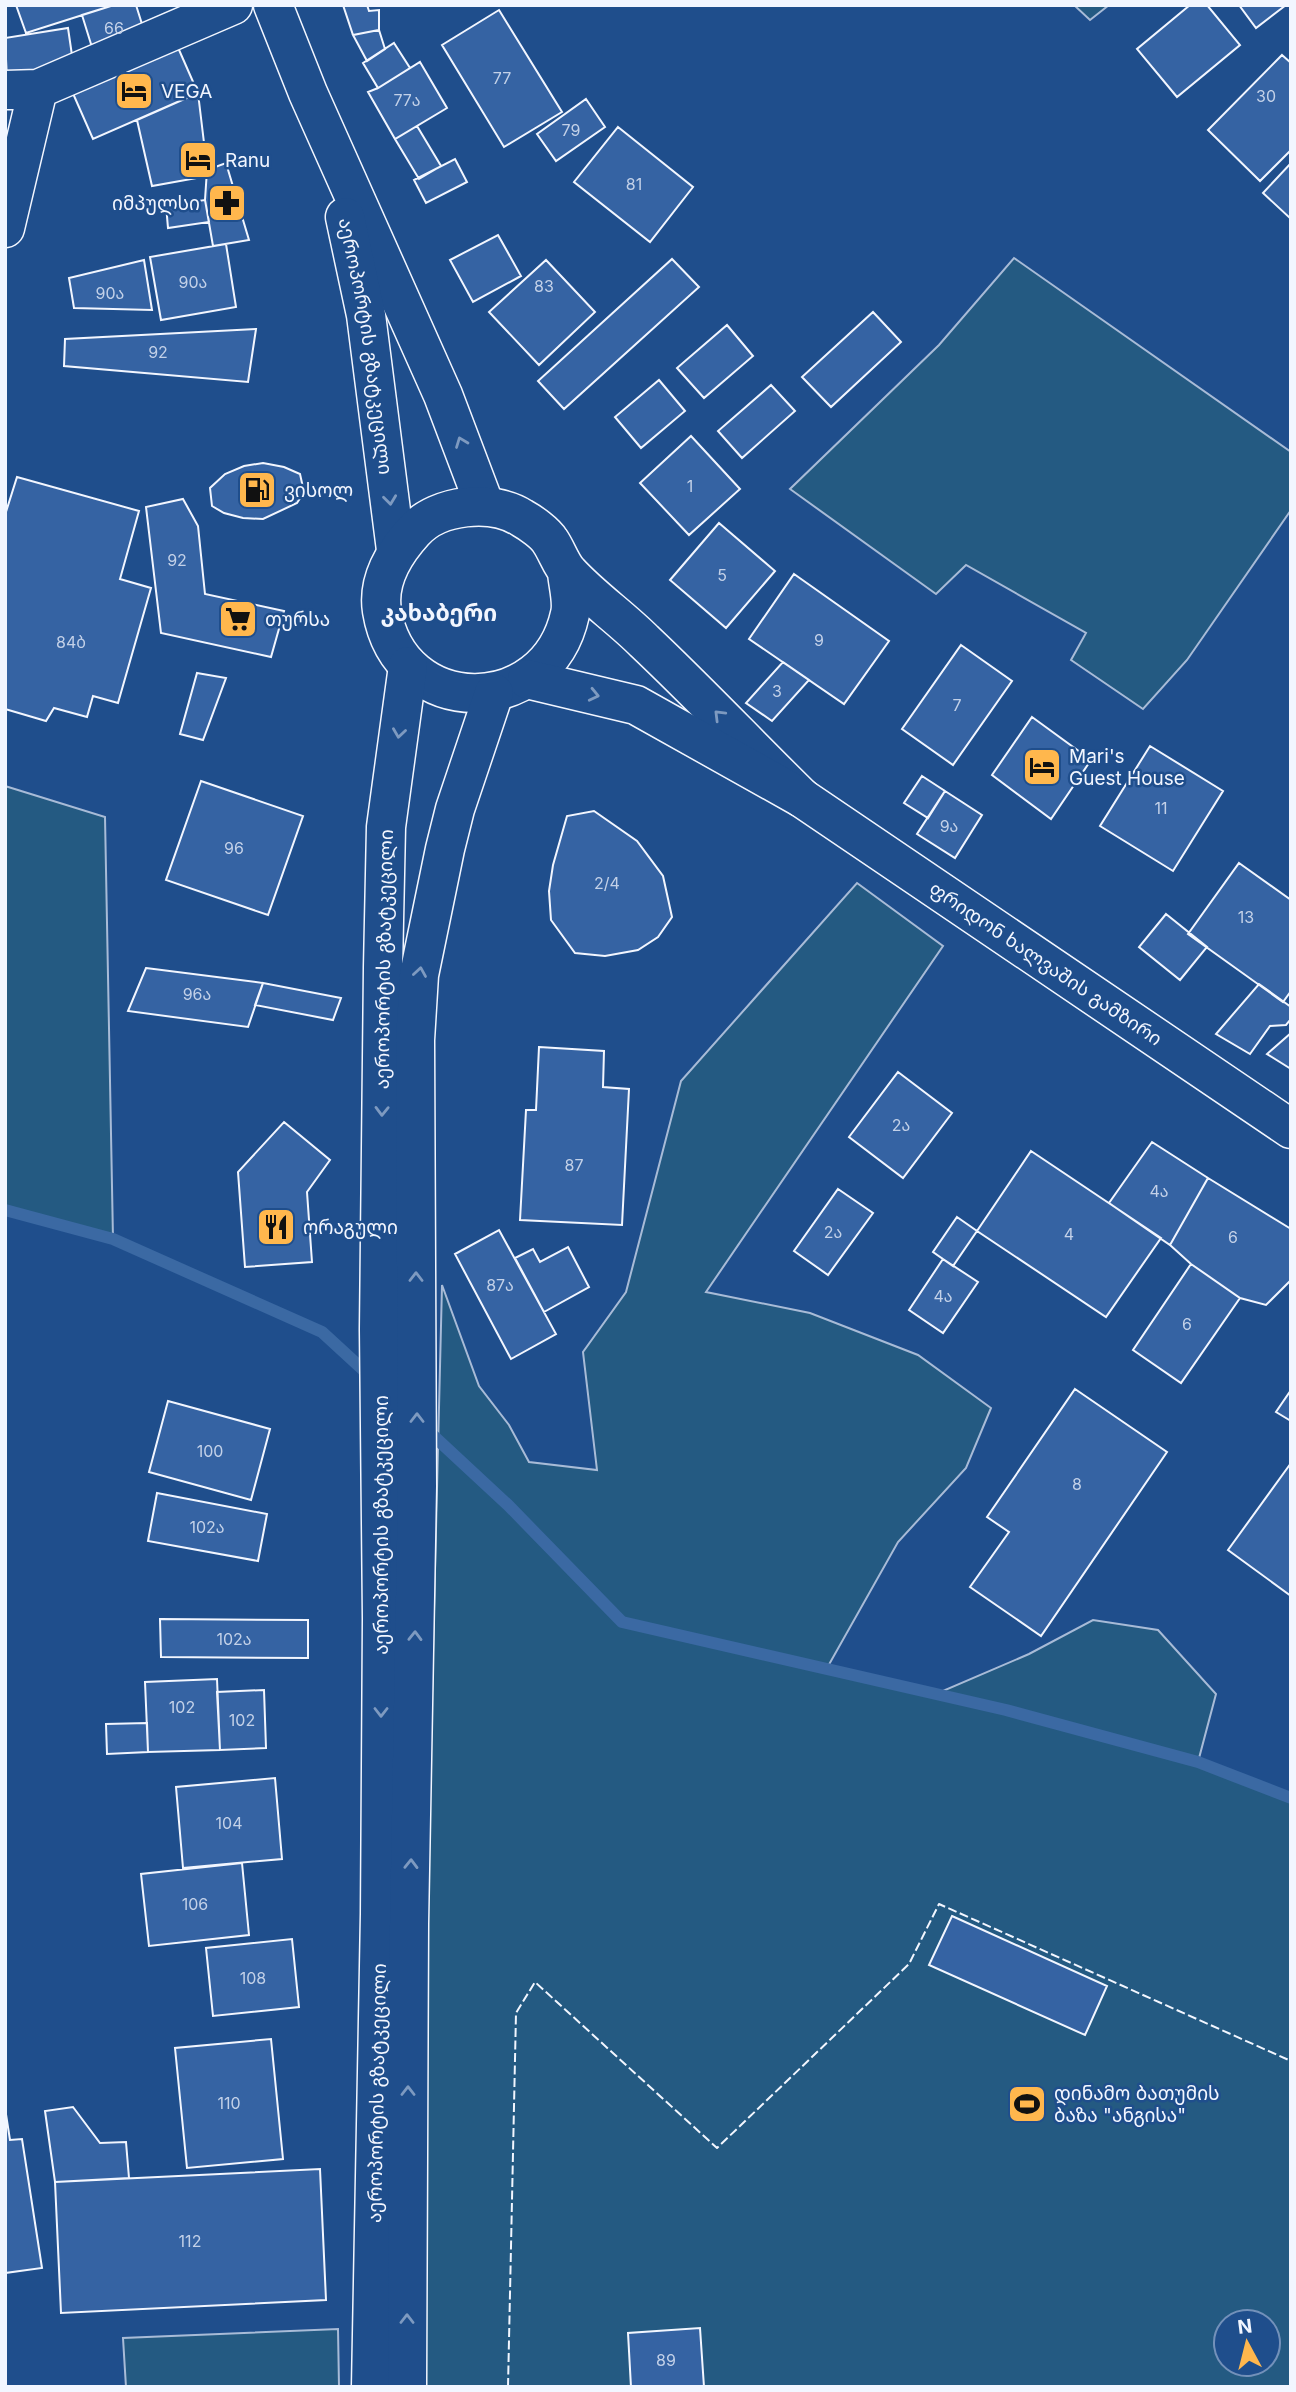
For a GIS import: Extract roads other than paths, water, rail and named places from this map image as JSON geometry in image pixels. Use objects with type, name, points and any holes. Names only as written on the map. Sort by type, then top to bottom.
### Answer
[{"type":"main road","points":[[5,228],[22,89],[233,5]]},
{"type":"main road","name":"აეროპორტის გზატკეცილი","points":[[273,5],[330,143],[443,395],[485,506]]},
{"type":"main road","name":"აეროპორტის გზატკეცილი","points":[[330,143],[366,315],[396,550]]},
{"type":"main road","points":[[485,506],[520,516],[549,539],[567,572],[643,639],[802,798],[636,705],[510,686],[463,694],[433,684],[408,666],[390,640],[382,610],[384,579],[396,550],[420,524],[451,509],[485,506]]},
{"type":"main road","points":[[510,686],[556,651],[570,612],[567,572]]},
{"type":"main road","name":"აეროპორტის გზატკეცილი","points":[[407,2387],[409,1937],[399,1485],[379,1329],[386,827],[408,666]]},
{"type":"main road","name":"აეროპორტის გზატკეცილი","points":[[371,2387],[380,1914],[399,1485],[416,1345],[415,1040],[419,975],[455,809],[510,686]]},
{"type":"main road","name":"ფრიდონ ხალვაშის გამზირი","points":[[802,798],[1291,1129]]},
{"type":"waterway","points":[[5,1210],[113,1239],[322,1332],[371,1377]]},
{"type":"waterway","points":[[425,1428],[508,1505],[622,1622],[1006,1710],[1198,1762],[1291,1798]]},
{"type":"place","name":"VEGA","points":[[134,91]]},
{"type":"place","name":"Ranu","points":[[198,160]]},
{"type":"place","name":"იმპულსი","points":[[227,203]]},
{"type":"place","name":"ვისოლ","points":[[257,490]]},
{"type":"place","name":"თურსა","points":[[238,619]]},
{"type":"place","name":"Mari's Guest House","points":[[1042,767]]},
{"type":"place","name":"ორაგული","points":[[276,1227]]},
{"type":"place","name":"დინამო ბათუმის ბაზა \"ანგისა\"","points":[[1027,2104]]},
{"type":"district","name":"კახაბერი","points":[[439,613]]}]
